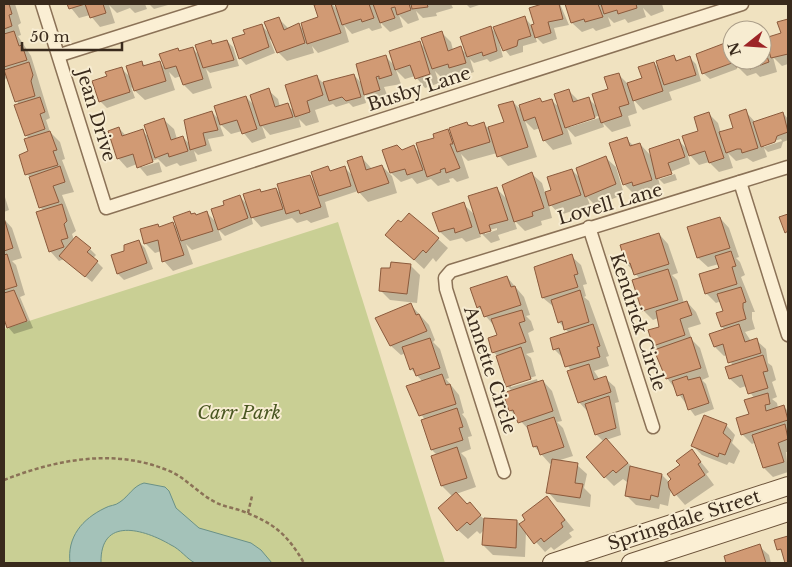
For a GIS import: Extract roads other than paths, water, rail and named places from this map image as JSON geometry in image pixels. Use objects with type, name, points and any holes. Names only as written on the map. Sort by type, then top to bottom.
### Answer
[{"type":"main road","name":"Springdale Street","points":[[552,563],[788,486]]},
{"type":"main road","name":"Springdale Street","points":[[631,563],[788,512]]},
{"type":"street","name":"Jean Drive","points":[[42,4],[60,55],[106,208]]},
{"type":"street","points":[[60,55],[222,4]]},
{"type":"street","name":"Busby Lane","points":[[106,208],[742,4]]},
{"type":"street","name":"Lovell Lane","points":[[445,278],[451,271],[589,227],[655,210],[788,167]]},
{"type":"street","points":[[740,182],[788,335]]},
{"type":"street","name":"Kendrick Circle","points":[[589,227],[653,427]]},
{"type":"street","name":"Annette Circle","points":[[445,278],[446,289],[504,472]]},
{"type":"water","points":[[144,483],[165,487],[169,491],[176,508],[199,528],[251,543],[261,550],[272,563],[195,563],[160,539],[149,534],[126,530],[116,532],[108,538],[103,548],[101,563],[70,563],[71,545],[83,523],[97,512],[123,500],[137,486]]},
{"type":"park label","name":"Carr Park","points":[[239,413]]}]
